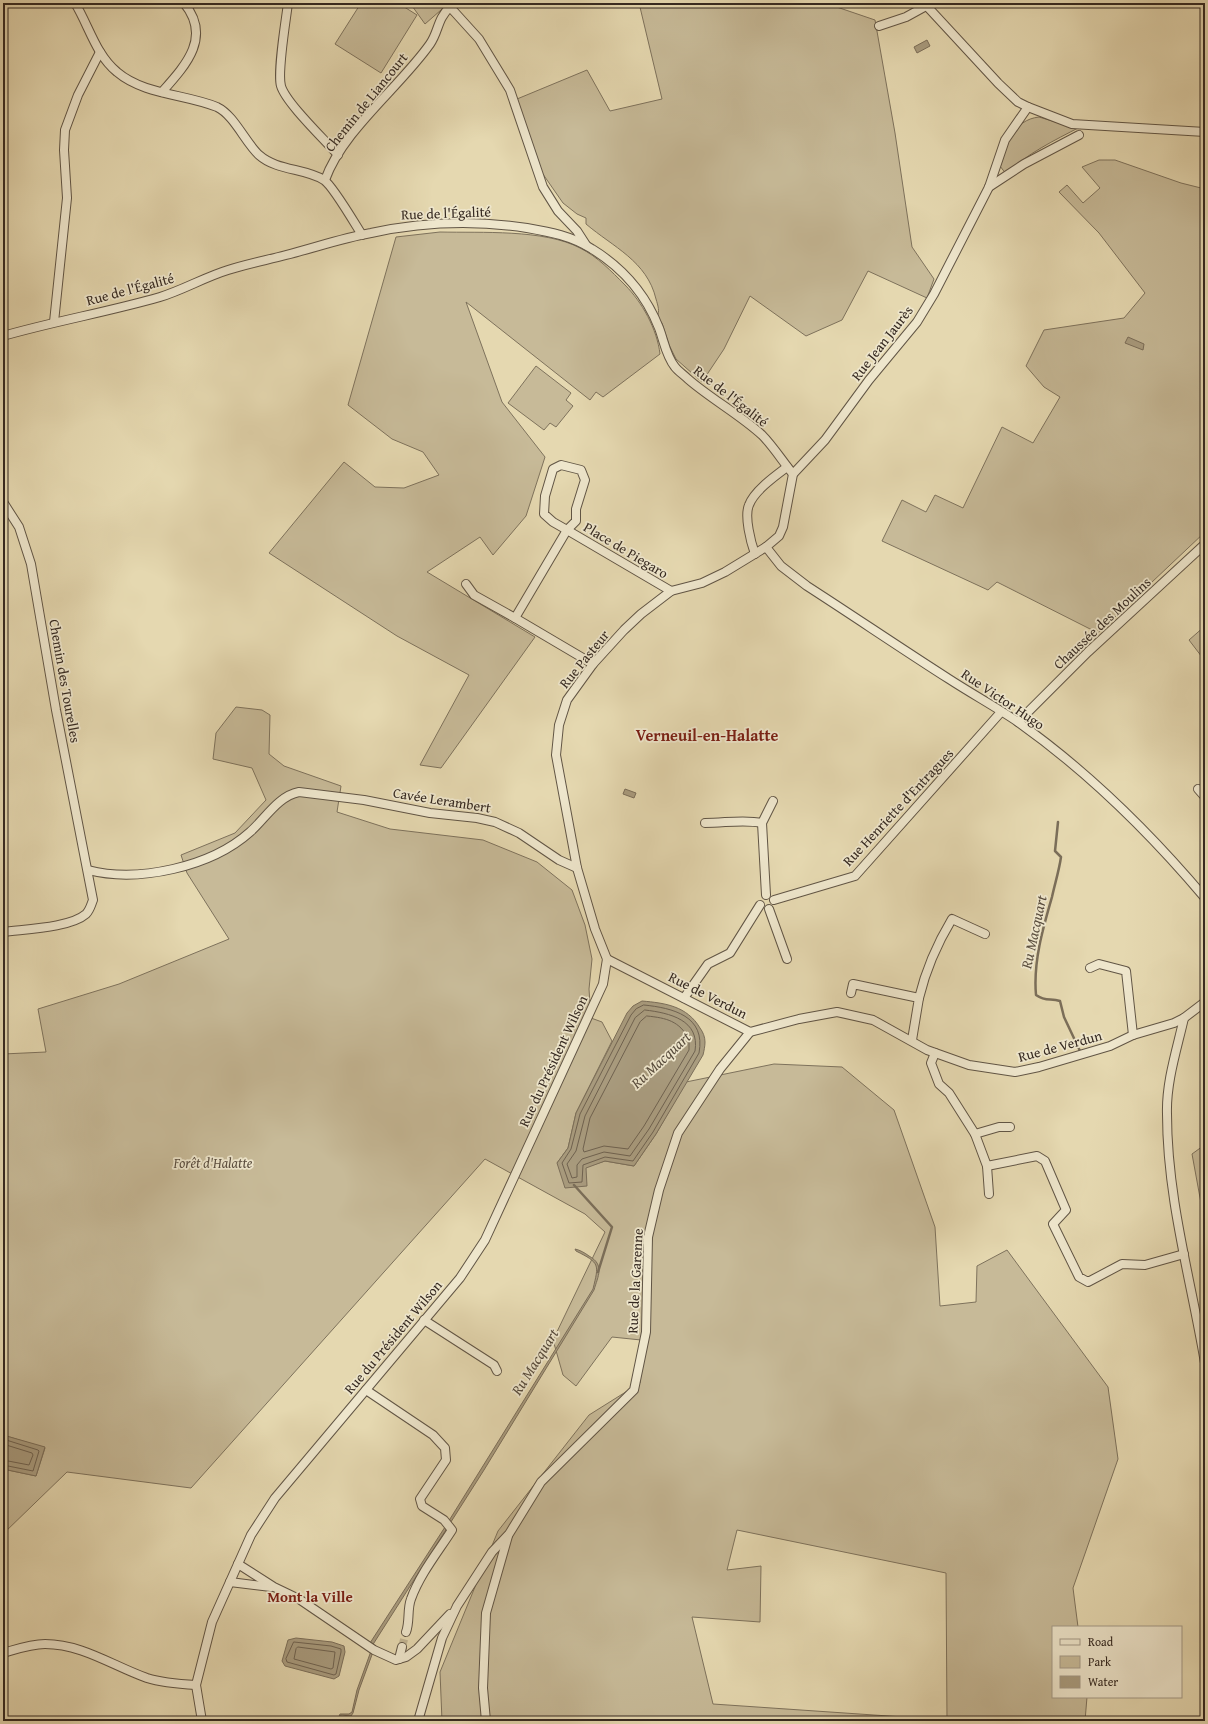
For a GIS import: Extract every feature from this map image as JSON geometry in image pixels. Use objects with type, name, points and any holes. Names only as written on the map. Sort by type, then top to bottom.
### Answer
[{"type":"street","points":[[75,3],[100,52],[109,64],[122,76],[139,85],[221,109],[227,114],[256,152],[265,159],[325,180],[362,235]]},
{"type":"street","points":[[162,92],[183,68],[195,45],[197,34],[195,19],[184,3]]},
{"type":"street","points":[[288,3],[280,73],[281,87],[288,99],[338,155]]},
{"type":"street","points":[[879,26],[906,17],[925,5],[998,83],[1018,102],[1028,107],[1072,124],[1205,132]]},
{"type":"street","name":"Chemin de Liancourt","points":[[325,180],[329,169],[338,155],[362,123],[430,45],[442,15],[450,7],[479,39],[510,90],[543,187],[558,211],[577,231],[587,246]]},
{"type":"street","points":[[54,322],[67,198],[64,150],[65,130],[78,96],[100,52]]},
{"type":"street","name":"Rue Jean Jaurès","points":[[793,474],[824,441],[869,380],[917,322],[934,294],[989,187],[1005,140],[1028,107]]},
{"type":"street","points":[[989,187],[1024,164],[1079,135]]},
{"type":"street","name":"Rue de l'Égalité","points":[[3,336],[54,322],[151,299],[173,292],[230,269],[362,235],[392,229],[428,225],[487,224],[553,233],[587,246],[622,272],[636,286],[657,322],[667,353],[674,366],[700,389],[728,408],[763,436],[793,474]]},
{"type":"street","points":[[515,618],[567,530],[576,521],[576,509],[585,480],[582,470],[561,465],[554,469],[545,496],[544,514],[553,522],[567,530]]},
{"type":"street","points":[[754,554],[748,532],[748,505],[760,490],[786,466]]},
{"type":"street","points":[[766,547],[779,536],[783,527],[793,474]]},
{"type":"street","name":"Chemin des Tourelles","points":[[3,502],[18,527],[31,564],[58,717],[88,870],[92,900],[90,909],[86,914],[73,922],[3,932]]},
{"type":"street","name":"Place de Piegaro","points":[[567,530],[671,591]]},
{"type":"street","name":"Chaussée des Moulins","points":[[1018,722],[1088,652],[1205,544]]},
{"type":"street","name":"Rue Pasteur","points":[[607,959],[595,929],[577,868],[559,778],[556,755],[557,738],[567,700],[593,664],[641,614],[671,591],[702,583],[766,547]]},
{"type":"street","name":"Rue Victor Hugo","points":[[766,547],[781,566],[807,586],[1018,722],[1110,798],[1182,871],[1205,898]]},
{"type":"street","points":[[466,584],[474,595],[593,664]]},
{"type":"street","name":"Rue Henriette d'Entragues","points":[[774,900],[855,876],[1001,712]]},
{"type":"street","points":[[1198,789],[1205,797]]},
{"type":"street","name":"Cavée Lerambert","points":[[88,870],[120,875],[147,873],[182,866],[215,855],[226,850],[249,833],[277,804],[292,793],[307,792],[364,800],[430,814],[477,818],[495,822],[519,833],[559,860],[577,868]]},
{"type":"street","points":[[766,895],[762,823],[773,801]]},
{"type":"street","points":[[705,823],[728,823],[749,820],[762,823]]},
{"type":"street","points":[[766,895],[770,896],[774,900],[773,906],[769,909]]},
{"type":"street","points":[[684,998],[708,964],[730,953],[760,905],[760,898],[766,895]]},
{"type":"street","points":[[760,905],[763,908],[769,909]]},
{"type":"street","points":[[769,909],[787,959]]},
{"type":"street","points":[[912,1040],[924,977],[936,947],[952,919],[984,934]]},
{"type":"street","name":"Rue de Verdun","points":[[607,959],[750,1032],[799,1019],[837,1012],[873,1020],[935,1053],[969,1065],[1015,1072],[1039,1067],[1110,1046],[1133,1035],[1174,1024],[1205,1002]]},
{"type":"street","name":"Rue du Président Wilson","points":[[202,1721],[196,1685],[212,1622],[251,1536],[275,1498],[460,1278],[485,1240],[603,984],[607,959]]},
{"type":"street","points":[[1090,968],[1099,964],[1126,971],[1133,1035]]},
{"type":"street","points":[[851,992],[853,984],[920,998]]},
{"type":"street","points":[[1184,1018],[1169,1086],[1166,1113],[1171,1175],[1178,1226],[1197,1311],[1205,1363]]},
{"type":"street","name":"Rue de la Garenne","points":[[509,1534],[541,1482],[634,1390],[646,1332],[648,1237],[659,1190],[678,1133],[720,1069],[750,1032]]},
{"type":"street","points":[[935,1053],[931,1063],[939,1084],[950,1093],[975,1134],[987,1166],[989,1194]]},
{"type":"street","points":[[975,1134],[999,1127],[1010,1127]]},
{"type":"street","points":[[987,1166],[1037,1156],[1045,1161],[1066,1210],[1053,1224],[1079,1277],[1088,1282],[1122,1264],[1145,1265],[1184,1254]]},
{"type":"street","points":[[424,1320],[494,1364],[497,1371]]},
{"type":"street","points":[[366,1390],[433,1435],[445,1448],[446,1460],[420,1499],[422,1506],[444,1520],[452,1530],[410,1600],[408,1626],[406,1632]]},
{"type":"street","points":[[418,1721],[442,1638],[458,1606],[492,1552],[509,1534]]},
{"type":"street","points":[[486,1721],[483,1688],[486,1613],[509,1534]]},
{"type":"street","points":[[238,1564],[274,1587],[299,1599],[374,1650],[396,1660],[406,1657],[417,1649],[458,1606]]},
{"type":"street","points":[[230,1582],[274,1587]]},
{"type":"street","points":[[3,1653],[32,1645],[47,1644],[73,1648],[102,1658],[148,1678],[169,1683],[196,1685]]},
{"type":"street","points":[[399,1659],[402,1647]]},
{"type":"green space","points":[[361,3],[398,3],[417,15],[381,73],[335,44]]},
{"type":"green space","points":[[410,3],[449,3],[425,24]]},
{"type":"green space","points":[[639,3],[825,3],[875,20],[895,133],[912,247],[934,279],[927,298],[868,271],[842,320],[806,336],[750,296],[724,349],[702,382],[676,359],[669,345],[662,323],[657,317],[659,311],[652,286],[645,274],[628,256],[586,224],[586,218],[577,214],[563,203],[538,167],[517,99],[587,70],[610,111],[662,99]]},
{"type":"green space","points":[[1039,117],[1069,126],[1080,127],[1051,142],[1022,160],[1006,174],[1000,166],[1005,149],[1012,134],[1023,123],[1030,119]]},
{"type":"green space","points":[[1099,160],[1115,160],[1181,183],[1205,189],[1205,532],[1098,633],[997,582],[988,590],[882,541],[902,500],[926,512],[935,495],[963,508],[1002,427],[1033,443],[1060,397],[1044,387],[1026,366],[1044,330],[1124,318],[1145,293],[1099,233],[1059,192],[1067,185],[1083,203],[1100,188],[1082,167]]},
{"type":"green space","points":[[440,232],[493,232],[531,235],[565,242],[580,248],[598,260],[625,285],[637,299],[648,316],[656,335],[660,354],[603,397],[596,392],[590,400],[466,302],[502,402],[545,457],[526,516],[493,555],[480,537],[427,572],[535,637],[441,768],[420,765],[469,675],[397,636],[269,553],[344,462],[375,487],[404,488],[439,475],[423,452],[392,439],[348,405],[396,237]]},
{"type":"green space","points":[[536,366],[571,393],[566,400],[573,406],[556,427],[550,423],[544,430],[508,403]]},
{"type":"green space","points":[[1205,626],[1205,661],[1189,640]]},
{"type":"green space","name":"Forêt d'Halatte","points":[[236,707],[262,710],[270,715],[269,754],[284,766],[341,786],[337,812],[390,829],[483,840],[537,862],[572,890],[585,925],[592,959],[589,989],[591,1018],[602,1022],[612,1041],[576,1113],[568,1148],[557,1163],[586,1167],[605,1161],[634,1166],[656,1134],[686,1082],[774,1064],[842,1067],[894,1110],[935,1227],[940,1306],[976,1302],[977,1266],[1007,1250],[1108,1387],[1118,1459],[1073,1588],[1078,1626],[1052,1626],[1052,1698],[1087,1698],[1085,1721],[442,1721],[440,1672],[498,1531],[589,1415],[640,1383],[641,1340],[612,1337],[576,1386],[563,1375],[553,1340],[605,1232],[585,1214],[485,1159],[191,1488],[67,1472],[3,1534],[3,1469],[36,1476],[45,1448],[3,1435],[3,1054],[46,1052],[38,1009],[119,984],[229,939],[187,873],[181,855],[235,833],[266,800],[252,768],[213,759],[216,733]],"holes":[[[737,1530],[946,1573],[947,1720],[713,1704],[692,1617],[760,1622],[761,1566],[727,1570]]]},
{"type":"green space","points":[[1205,1137],[1205,1216],[1203,1214],[1192,1154],[1203,1146]]},
{"type":"water","points":[[927,40],[930,46],[917,53],[914,47]]},
{"type":"water","points":[[1128,337],[1144,344],[1143,350],[1125,343]]},
{"type":"water","points":[[625,789],[636,793],[634,798],[623,794]]},
{"type":"water","points":[[642,1001],[675,1007],[689,1015],[704,1035],[705,1044],[703,1055],[656,1134],[634,1166],[605,1161],[586,1168],[587,1186],[565,1188],[557,1163],[568,1148],[576,1113],[627,1013],[633,1006]]},
{"type":"water","points":[[575,1249],[594,1259],[599,1267],[594,1290],[484,1470],[372,1646],[370,1643],[445,1527],[593,1289],[597,1269],[596,1265],[590,1258],[576,1251]]},
{"type":"water","points":[[3,1435],[45,1447],[36,1476],[3,1469]]},
{"type":"water","points":[[296,1638],[332,1642],[344,1646],[345,1652],[339,1676],[334,1679],[285,1666],[282,1661],[288,1640]]},
{"type":"water","points":[[371,1651],[373,1652],[359,1690],[353,1713],[351,1716],[341,1715],[339,1721],[337,1721],[340,1714],[349,1714],[352,1712],[357,1690]]},
{"type":"waterway","name":"Ru Macquart","points":[[1058,822],[1055,851],[1061,857],[1037,958],[1035,983],[1036,995],[1045,999],[1060,1001],[1064,1017],[1080,1051]]},
{"type":"waterway","name":"Ru Macquart","points":[[574,1185],[612,1227],[598,1272]]},
{"type":"tunnel","points":[[402,1647],[406,1632]]},
{"type":"district","name":"Verneuil-en-Halatte","points":[[707,735]]},
{"type":"district","name":"Mont la Ville","points":[[310,1597]]}]
